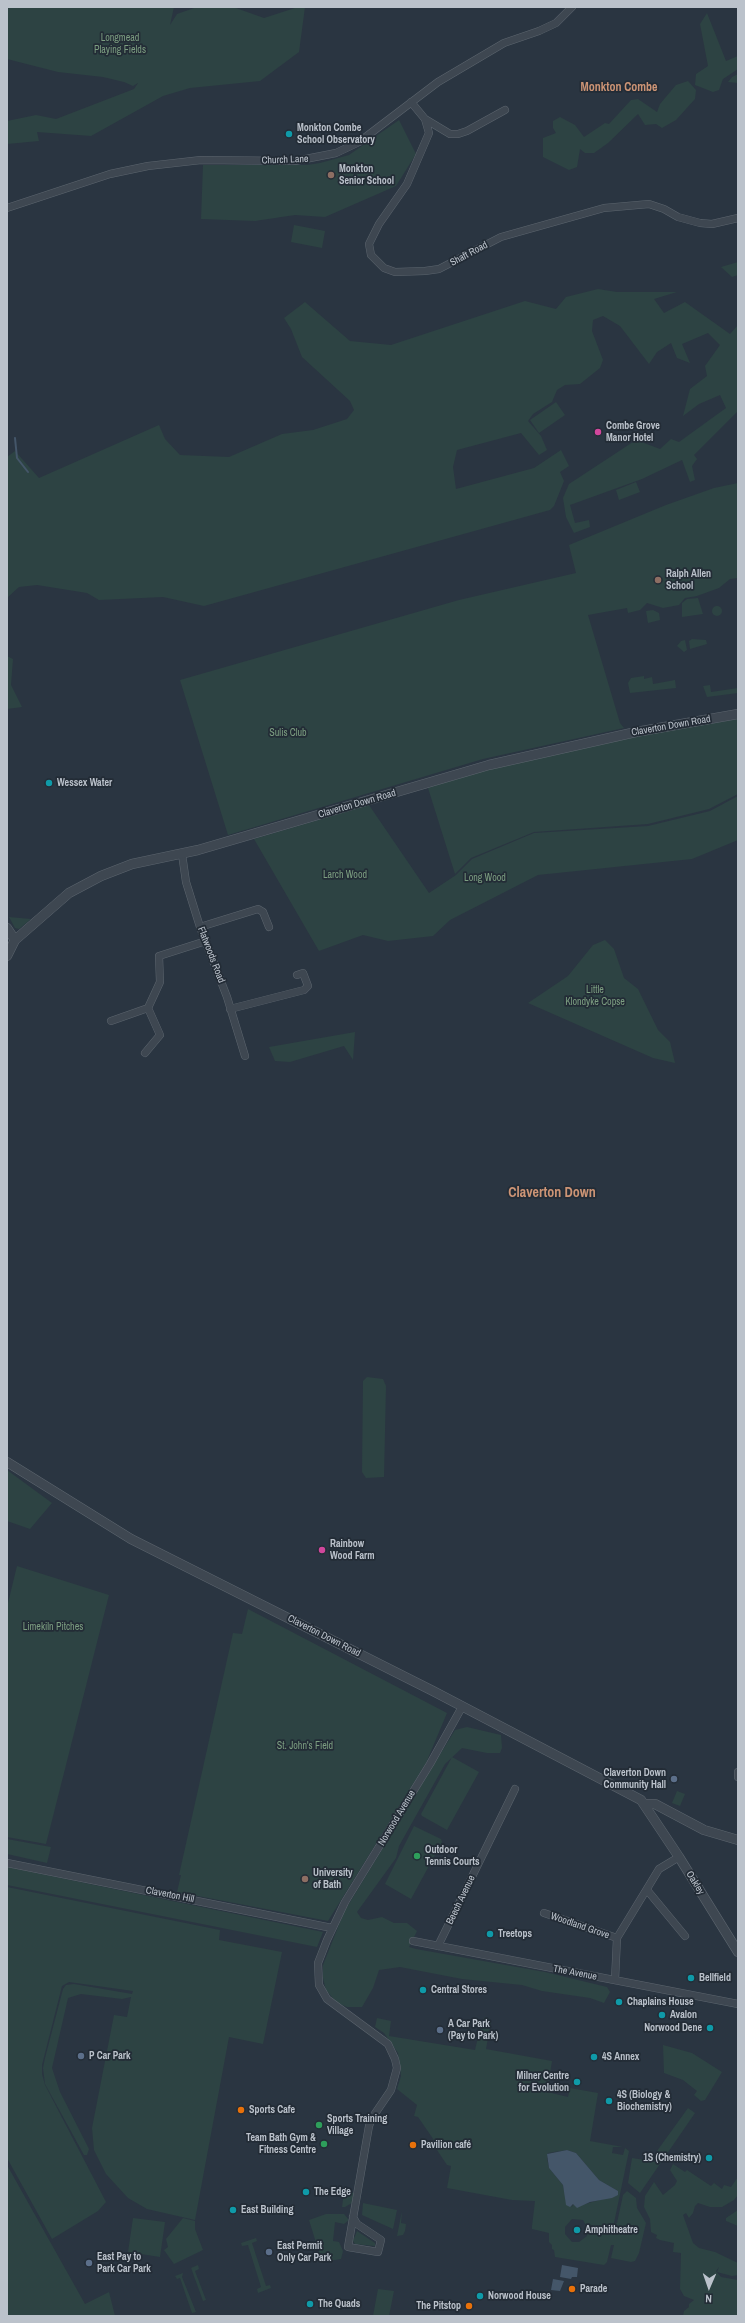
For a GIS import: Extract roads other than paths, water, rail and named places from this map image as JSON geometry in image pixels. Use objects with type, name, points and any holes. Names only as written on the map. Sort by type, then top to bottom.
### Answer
[{"type":"street","name":"Church Lane","points":[[7,208],[110,174],[148,166],[201,160],[295,161],[336,154],[359,142],[438,82],[494,48],[556,23],[572,7]]},
{"type":"street","points":[[411,102],[425,119],[450,134],[458,134],[467,131],[505,110]]},
{"type":"street","name":"Shaft Road","points":[[425,119],[429,129],[428,138],[407,184],[379,224],[369,244],[371,255],[377,262],[384,268],[395,272],[425,272],[438,269],[501,237],[604,208],[649,204],[664,208],[678,217],[700,224],[727,222],[738,218]]},
{"type":"street","name":"Claverton Down Road","points":[[7,956],[15,940],[83,885],[132,864],[182,854],[489,765],[636,732],[738,714]]},
{"type":"street","name":"Flatwoods Road","points":[[182,854],[186,882],[200,927],[214,959],[245,1056]]},
{"type":"street","points":[[200,927],[258,909],[263,912],[270,927]]},
{"type":"street","points":[[7,928],[15,940]]},
{"type":"street","points":[[111,1021],[148,1008],[160,982],[159,956],[206,941]]},
{"type":"street","points":[[230,1009],[304,990],[308,986],[303,973],[296,975]]},
{"type":"street","points":[[145,1053],[160,1035],[148,1008]]},
{"type":"street","name":"Claverton Down Road","points":[[7,1462],[131,1539],[462,1707],[645,1804],[652,1814],[661,1812],[674,1814]]},
{"type":"street","name":"Norwood Avenue","points":[[353,2217],[357,2224],[379,2239],[381,2244],[377,2252],[348,2247],[353,2217],[369,2126],[372,2118],[393,2087],[397,2068],[395,2058],[388,2044],[327,1998],[319,1985],[318,1970],[320,1956],[345,1902],[430,1764],[462,1707]]},
{"type":"street","points":[[738,1772],[738,1777]]},
{"type":"street","name":"Beech Avenue","points":[[438,1946],[515,1789]]},
{"type":"street","name":"Claverton Down Road","points":[[645,1804],[655,1804],[704,1830],[738,1840]]},
{"type":"street","name":"Oakley","points":[[652,1814],[738,1952]]},
{"type":"street","name":"Woodland Grove","points":[[615,1980],[616,1938],[659,1869],[679,1857]]},
{"type":"street","name":"Claverton Hill","points":[[7,1863],[332,1928]]},
{"type":"street","points":[[647,1890],[685,1936]]},
{"type":"street","name":"Woodland Grove","points":[[544,1913],[616,1938]]},
{"type":"street","name":"The Avenue","points":[[413,1941],[738,2004]]},
{"type":"water","points":[[567,2150],[576,2153],[599,2180],[618,2191],[618,2195],[612,2198],[590,2202],[577,2208],[573,2204],[570,2207],[566,2205],[563,2185],[549,2168],[547,2154]]},
{"type":"water","points":[[562,2265],[578,2268],[577,2277],[572,2277],[571,2279],[560,2277]]},
{"type":"water","points":[[553,2279],[564,2281],[560,2291],[551,2290]]},
{"type":"waterway","points":[[15,438],[17,458],[28,472]]},
{"type":"place","name":"Monkton Combe School Observatory","points":[[289,134]]},
{"type":"place","name":"Monkton Senior School","points":[[331,175]]},
{"type":"place","name":"Combe Grove Manor Hotel","points":[[598,432]]},
{"type":"place","name":"Ralph Allen School","points":[[658,580]]},
{"type":"place","name":"Wessex Water","points":[[49,783]]},
{"type":"place","name":"Rainbow Wood Farm","points":[[322,1550]]},
{"type":"place","name":"Claverton Down Community Hall","points":[[674,1779]]},
{"type":"place","name":"Outdoor Tennis Courts","points":[[417,1856]]},
{"type":"place","name":"University of Bath","points":[[305,1879]]},
{"type":"place","name":"Treetops","points":[[490,1934]]},
{"type":"place","name":"Bellfield","points":[[691,1978]]},
{"type":"place","name":"Central Stores","points":[[423,1990]]},
{"type":"place","name":"Chaplains House","points":[[619,2002]]},
{"type":"place","name":"Avalon","points":[[662,2015]]},
{"type":"place","name":"Norwood Dene","points":[[710,2028]]},
{"type":"place","name":"A Car Park (Pay to Park)","points":[[440,2030]]},
{"type":"place","name":"P Car Park","points":[[81,2056]]},
{"type":"place","name":"4S Annex","points":[[594,2057]]},
{"type":"place","name":"Milner Centre for Evolution","points":[[577,2082]]},
{"type":"place","name":"4S (Biology & Biochemistry)","points":[[609,2101]]},
{"type":"place","name":"Sports Cafe","points":[[241,2110]]},
{"type":"place","name":"Sports Training Village","points":[[319,2125]]},
{"type":"place","name":"Team Bath Gym & Fitness Centre","points":[[324,2144]]},
{"type":"place","name":"Pavilion café","points":[[413,2145]]},
{"type":"place","name":"1S (Chemistry)","points":[[709,2158]]},
{"type":"place","name":"The Edge","points":[[306,2192]]},
{"type":"place","name":"East Building","points":[[233,2210]]},
{"type":"place","name":"Amphitheatre","points":[[577,2230]]},
{"type":"place","name":"East Permit Only Car Park","points":[[269,2252]]},
{"type":"place","name":"East Pay to Park Car Park","points":[[89,2263]]},
{"type":"place","name":"Parade","points":[[572,2289]]},
{"type":"place","name":"Norwood House","points":[[480,2296]]},
{"type":"place","name":"The Quads","points":[[310,2304]]},
{"type":"place","name":"The Pitstop","points":[[469,2306]]},
{"type":"district","name":"Monkton Combe","points":[[619,88]]},
{"type":"district","name":"Claverton Down","points":[[552,1193]]},
{"type":"park label","name":"Longmead Playing Fields","points":[[120,44]]},
{"type":"park label","name":"Sulis Club","points":[[288,733]]},
{"type":"park label","name":"Larch Wood","points":[[345,875]]},
{"type":"park label","name":"Long Wood","points":[[485,878]]},
{"type":"park label","name":"Little Klondyke Copse","points":[[595,996]]},
{"type":"park label","name":"Limekiln Pitches","points":[[53,1627]]},
{"type":"park label","name":"St. John's Field","points":[[305,1746]]}]
